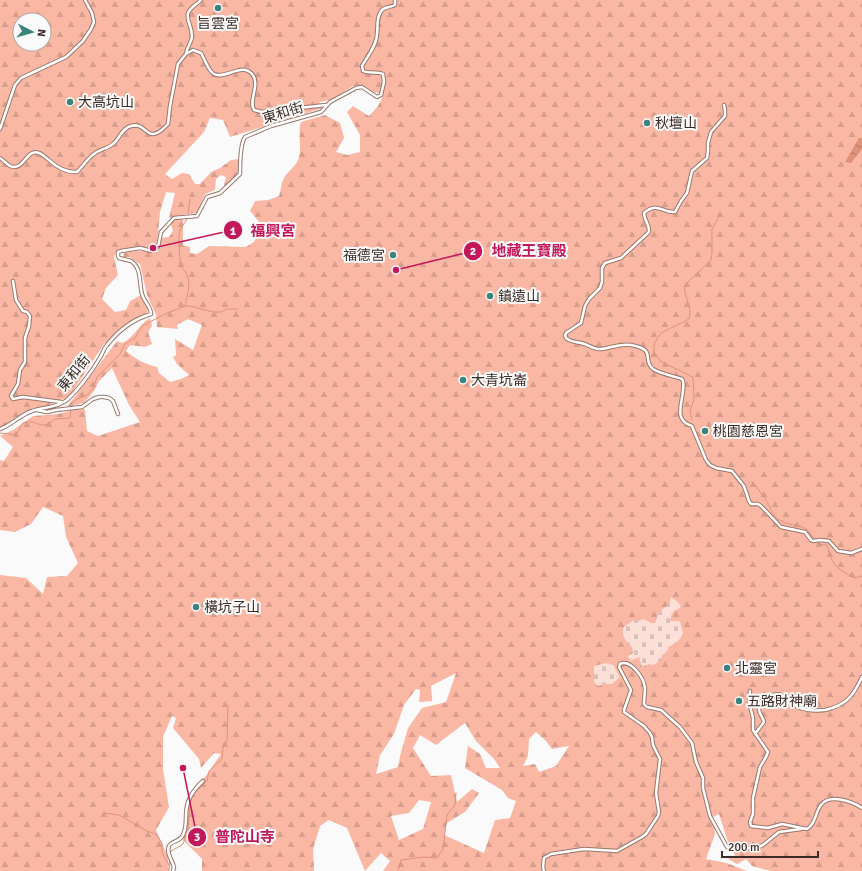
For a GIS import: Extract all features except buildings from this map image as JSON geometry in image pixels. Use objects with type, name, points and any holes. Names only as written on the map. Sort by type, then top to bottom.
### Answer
[{"type":"street","points":[[0,129],[15,85],[21,78],[66,57],[83,41],[91,29],[94,22],[92,13],[85,0]]},
{"type":"street","points":[[0,158],[11,166],[16,167],[21,165],[28,156],[34,152],[39,152],[56,166],[70,172],[77,172],[95,153],[114,144],[126,128],[136,125],[140,126],[149,133],[155,135],[158,134],[168,124],[178,64],[186,54],[186,48],[192,38],[187,13],[201,0]]},
{"type":"street","points":[[326,105],[356,88],[362,87],[377,97],[381,95],[384,82],[383,74],[363,71],[362,66],[376,40],[377,23],[381,12],[383,9],[393,7],[395,5],[395,0]]},
{"type":"street","name":"東和街","points":[[186,54],[194,50],[201,53],[213,74],[220,76],[243,70],[248,71],[253,75],[255,85],[253,108],[259,112],[326,105]]},
{"type":"street","name":"東和街","points":[[0,429],[10,425],[20,417],[36,410],[67,400],[83,382],[106,346],[116,335],[138,319],[151,314],[151,308],[141,293],[140,277],[137,269],[131,261],[119,258],[118,252],[140,248],[152,251],[155,250],[158,247],[161,232],[174,218],[196,216],[208,197],[223,191],[240,174],[242,145],[245,136],[271,126],[322,112],[326,105]]},
{"type":"street","points":[[724,105],[725,116],[711,132],[708,143],[707,158],[692,171],[687,193],[681,200],[675,212],[659,207],[648,209],[644,213],[645,220],[650,228],[649,232],[621,258],[606,263],[602,268],[602,282],[600,288],[585,306],[581,323],[565,336],[570,341],[583,343],[596,349],[603,349],[622,344],[640,347],[646,350],[649,354],[649,363],[652,368],[683,381],[680,415],[682,420],[692,426],[706,460],[710,465],[732,471],[744,486],[751,504],[758,504],[761,506],[781,527],[805,532],[813,541],[830,541],[838,551],[851,553],[862,549]]},
{"type":"street","points":[[13,281],[16,300],[23,310],[30,316],[26,334],[25,362],[20,370],[18,384],[11,396],[13,399],[23,397],[51,402],[63,402]]},
{"type":"street","points":[[36,410],[47,412],[82,407],[93,399],[104,397],[113,401],[118,414]]},
{"type":"street","points":[[544,871],[544,858],[551,854],[584,849],[617,851],[622,849],[646,834],[658,816],[659,812],[656,792],[660,759],[653,745],[650,733],[644,726],[624,712],[631,694],[631,690],[619,667],[620,664],[625,662],[633,668],[642,680],[645,689],[644,704],[647,707],[661,710],[680,727],[692,743],[696,762],[703,778],[703,788],[710,816],[727,847],[730,849],[756,848],[763,846],[779,832],[809,828],[821,805],[825,802],[836,799],[846,800],[862,808]]},
{"type":"street","points":[[755,734],[764,722],[759,706],[766,698],[772,695],[782,696],[796,706],[807,710],[819,711],[836,707],[849,699],[862,677]]},
{"type":"street","points":[[750,691],[749,702],[753,718],[753,730],[768,754],[760,767],[753,798],[753,814],[750,825],[768,828],[776,825],[788,825],[801,829]]},
{"type":"street","points":[[173,871],[174,867],[169,857],[169,847],[171,844],[179,841],[185,832],[188,800],[195,789],[203,781]]},
{"type":"green space","points":[[0,0],[862,0],[862,871],[771,871],[752,866],[746,859],[737,864],[728,859],[735,855],[729,845],[719,814],[713,817],[715,834],[706,859],[727,863],[747,871],[383,871],[390,861],[381,853],[365,871],[347,828],[329,820],[320,826],[313,849],[314,871],[202,871],[202,859],[182,839],[187,818],[187,806],[190,796],[221,754],[214,753],[201,768],[199,759],[173,728],[176,718],[172,716],[163,737],[163,769],[169,807],[156,830],[168,857],[169,871],[0,871],[0,575],[26,578],[43,594],[47,577],[67,576],[78,563],[66,537],[63,516],[43,507],[31,524],[15,532],[0,530],[0,460],[4,461],[13,447],[0,436],[13,430],[33,416],[58,414],[73,410],[85,409],[87,431],[98,436],[140,422],[129,405],[112,368],[99,381],[94,391],[84,403],[67,407],[117,341],[122,343],[134,334],[150,318],[152,326],[148,332],[152,344],[145,347],[130,345],[126,351],[140,361],[157,367],[159,373],[170,382],[189,375],[177,364],[173,357],[176,355],[175,339],[193,350],[202,325],[188,319],[177,325],[178,329],[157,327],[156,315],[147,295],[140,264],[129,257],[123,257],[124,253],[136,251],[157,252],[161,247],[161,238],[169,237],[173,231],[171,225],[168,225],[169,221],[179,218],[183,220],[183,245],[190,247],[190,253],[197,254],[209,246],[246,247],[254,242],[261,224],[250,211],[255,201],[268,200],[279,196],[284,178],[298,160],[301,122],[325,115],[340,123],[344,138],[336,152],[347,155],[360,152],[360,135],[347,112],[353,106],[369,116],[378,106],[383,96],[379,93],[370,92],[353,86],[331,100],[319,102],[323,108],[230,137],[223,120],[210,118],[204,132],[165,174],[172,179],[182,173],[189,174],[195,184],[200,184],[211,172],[220,168],[231,160],[240,159],[237,175],[228,185],[224,185],[226,177],[221,175],[216,179],[215,190],[205,194],[197,213],[169,218],[175,193],[166,192],[160,212],[156,247],[149,249],[138,246],[117,250],[114,257],[118,275],[106,288],[102,299],[115,312],[126,310],[130,301],[141,295],[149,309],[146,314],[133,321],[104,344],[69,397],[52,403],[45,408],[34,409],[0,428]],"holes":[[[456,673],[446,702],[422,708],[408,728],[398,767],[376,774],[380,755],[394,734],[404,705],[416,689],[420,690],[419,702],[432,701],[431,686]],[[465,723],[476,741],[494,759],[500,768],[486,768],[480,754],[468,746],[465,768],[502,790],[508,798],[516,801],[510,818],[495,820],[484,853],[444,835],[447,823],[465,812],[479,793],[472,789],[457,802],[451,775],[431,776],[413,748],[420,735],[436,745]],[[536,732],[552,749],[569,746],[556,766],[539,772],[535,764],[523,766],[528,756],[529,739]],[[419,800],[431,802],[423,829],[399,840],[391,816],[409,813]]]},
{"type":"green space","points":[[671,597],[678,602],[681,607],[672,613],[670,621],[680,621],[683,633],[681,638],[668,647],[668,651],[662,655],[661,660],[653,665],[649,664],[642,667],[639,657],[630,661],[628,656],[633,653],[632,647],[625,638],[623,632],[624,627],[635,619],[639,621],[643,619],[651,623],[655,623],[659,612],[669,604]]},
{"type":"green space","points":[[606,663],[613,665],[620,677],[612,684],[598,686],[594,682],[594,666]]},
{"type":"water","points":[[859,138],[862,138],[862,149],[851,163],[845,162]]},
{"type":"waterway","points":[[188,214],[190,199]]},
{"type":"waterway","points":[[185,306],[189,280],[180,266],[179,237],[181,228],[188,217]]},
{"type":"waterway","points":[[692,420],[690,411],[694,399],[693,377],[660,361],[654,352],[654,344],[661,333],[689,319],[690,309],[685,294],[685,285],[711,260],[712,229],[718,218]]},
{"type":"waterway","points":[[0,433],[16,435],[23,423],[33,422],[46,425],[55,419],[70,418],[72,403],[77,399],[86,396],[93,389],[97,377],[120,354],[125,344],[135,338],[142,326],[167,313],[185,306],[213,312],[221,312],[227,309],[238,309]]},
{"type":"waterway","points":[[752,482],[757,487],[776,517],[782,522],[806,529],[814,539]]},
{"type":"waterway","points":[[816,542],[818,544],[827,545],[833,562],[839,568],[854,578],[862,576]]},
{"type":"waterway","points":[[192,795],[207,781],[209,771],[222,759],[223,748],[227,741],[228,707]]},
{"type":"waterway","points":[[398,871],[401,860],[423,857],[437,858],[443,849],[447,815],[455,805],[456,793]]},
{"type":"waterway","points":[[170,855],[170,852],[183,844],[188,830],[191,798]]},
{"type":"waterway","points":[[104,813],[119,815],[147,831],[156,834],[162,843],[162,853],[169,865]]},
{"type":"waterway","points":[[169,871],[170,860]]},
{"type":"place","name":"旨雲宮","points":[[218,8]]},
{"type":"place","name":"大高坑山","points":[[70,102]]},
{"type":"place","name":"秋壇山","points":[[647,123]]},
{"type":"place","name":"福興宮","points":[[153,248]]},
{"type":"place","name":"福德宮","points":[[393,255]]},
{"type":"place","name":"地藏王寶殿","points":[[396,270]]},
{"type":"place","name":"鎮遠山","points":[[490,296]]},
{"type":"place","name":"大青坑崙","points":[[463,380]]},
{"type":"place","name":"桃園慈恩宮","points":[[705,431]]},
{"type":"place","name":"橫坑子山","points":[[196,607]]},
{"type":"place","name":"北靈宮","points":[[727,668]]},
{"type":"place","name":"五路財神廟","points":[[739,701]]},
{"type":"place","name":"普陀山寺","points":[[183,768]]}]
